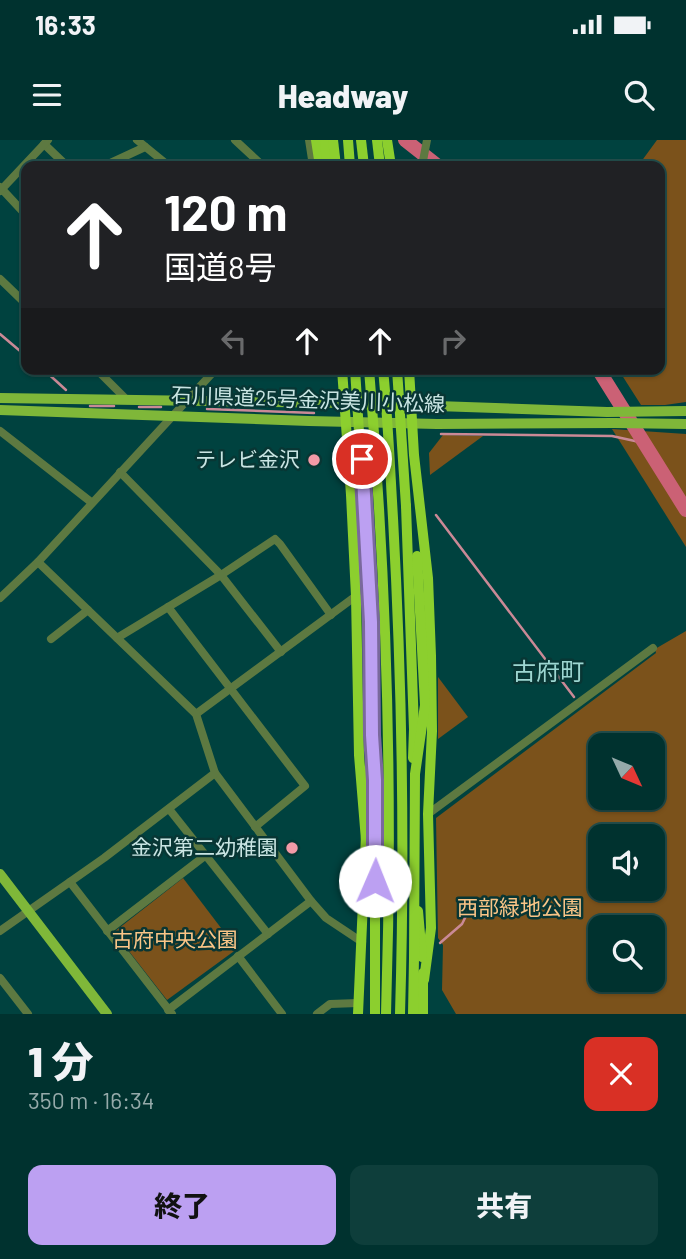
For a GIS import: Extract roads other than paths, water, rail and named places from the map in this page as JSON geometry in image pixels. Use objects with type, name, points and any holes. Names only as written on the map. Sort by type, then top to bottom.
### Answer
[{"type":"highway","points":[[316,140],[319,161]]},
{"type":"highway","points":[[325,140],[327,161]]},
{"type":"highway","points":[[333,140],[335,161]]},
{"type":"highway","points":[[348,140],[350,161]]},
{"type":"highway","points":[[361,140],[363,161]]},
{"type":"highway","points":[[377,140],[379,161]]},
{"type":"highway","points":[[387,140],[389,161]]},
{"type":"highway","points":[[342,375],[356,596],[359,755],[366,840]]},
{"type":"highway","points":[[355,375],[368,573],[376,794],[375,1014]]},
{"type":"highway","points":[[369,375],[387,690],[386,1014]]},
{"type":"highway","points":[[383,375],[401,696],[400,1014]]},
{"type":"highway","points":[[397,375],[406,506],[414,729],[412,780],[415,868],[425,1012]]},
{"type":"highway","points":[[409,375],[414,455],[428,578],[431,656],[432,731],[428,814],[431,928],[424,980]]},
{"type":"highway","points":[[413,1014],[415,774],[425,705],[417,556],[418,485]]},
{"type":"highway","points":[[358,1008],[372,735]]},
{"type":"highway","points":[[358,1008],[363,1005],[369,1014]]},
{"type":"main road","name":"石川県道25号金沢美川小松線","points":[[0,398],[344,403],[607,412],[686,411]]},
{"type":"main road","name":"石川県道25号金沢美川小松線","points":[[0,410],[309,421],[686,424]]},
{"type":"main road","points":[[0,874],[107,1014]]},
{"type":"street","points":[[137,140],[163,161]]},
{"type":"street","points":[[235,140],[258,161]]},
{"type":"street","points":[[309,140],[312,161]]},
{"type":"street","points":[[423,161],[428,140]]},
{"type":"street","points":[[28,161],[46,142],[62,161]]},
{"type":"street","points":[[114,161],[145,147]]},
{"type":"street","points":[[21,168],[1,189],[21,210]]},
{"type":"street","points":[[0,279],[21,299]]},
{"type":"street","points":[[102,375],[127,400]]},
{"type":"street","points":[[0,598],[37,562],[211,375]]},
{"type":"street","points":[[0,431],[92,502]]},
{"type":"street","points":[[120,472],[221,575],[281,652]]},
{"type":"street","points":[[117,638],[275,539],[331,615]]},
{"type":"street","points":[[37,562],[196,714],[215,773],[311,901],[326,918],[362,942]]},
{"type":"street","points":[[196,714],[356,596]]},
{"type":"street","points":[[168,607],[305,786],[255,827]]},
{"type":"street","points":[[51,639],[88,610]]},
{"type":"street","points":[[428,814],[653,648]]},
{"type":"street","points":[[0,931],[215,773]]},
{"type":"street","points":[[169,809],[268,934]]},
{"type":"street","points":[[107,931],[206,855]]},
{"type":"street","points":[[70,882],[170,1012],[311,901]]},
{"type":"street","points":[[238,956],[282,1014]]},
{"type":"street","points":[[0,978],[28,1014]]},
{"type":"street","points":[[317,1014],[330,1004],[358,1008]]},
{"type":"waterway","points":[[405,140],[432,161]]},
{"type":"waterway","points":[[0,334],[21,352]]},
{"type":"waterway","points":[[50,375],[66,390]]},
{"type":"waterway","points":[[602,375],[686,510]]},
{"type":"waterway","points":[[90,406],[114,406]]},
{"type":"waterway","points":[[139,407],[161,407]]},
{"type":"waterway","points":[[207,409],[314,413]]},
{"type":"waterway","points":[[441,434],[612,436],[644,443]]},
{"type":"waterway","points":[[436,515],[574,697]]},
{"type":"waterway","points":[[440,943],[462,924],[469,910]]},
{"type":"place","name":"テレビ金沢","points":[[314,460]]},
{"type":"place","name":"金沢第二幼稚園","points":[[292,848]]},
{"type":"district","name":"古府町","points":[[548,672]]},
{"type":"park label","name":"西部緑地公園","points":[[520,908]]},
{"type":"park label","name":"古府中央公園","points":[[175,940]]}]
